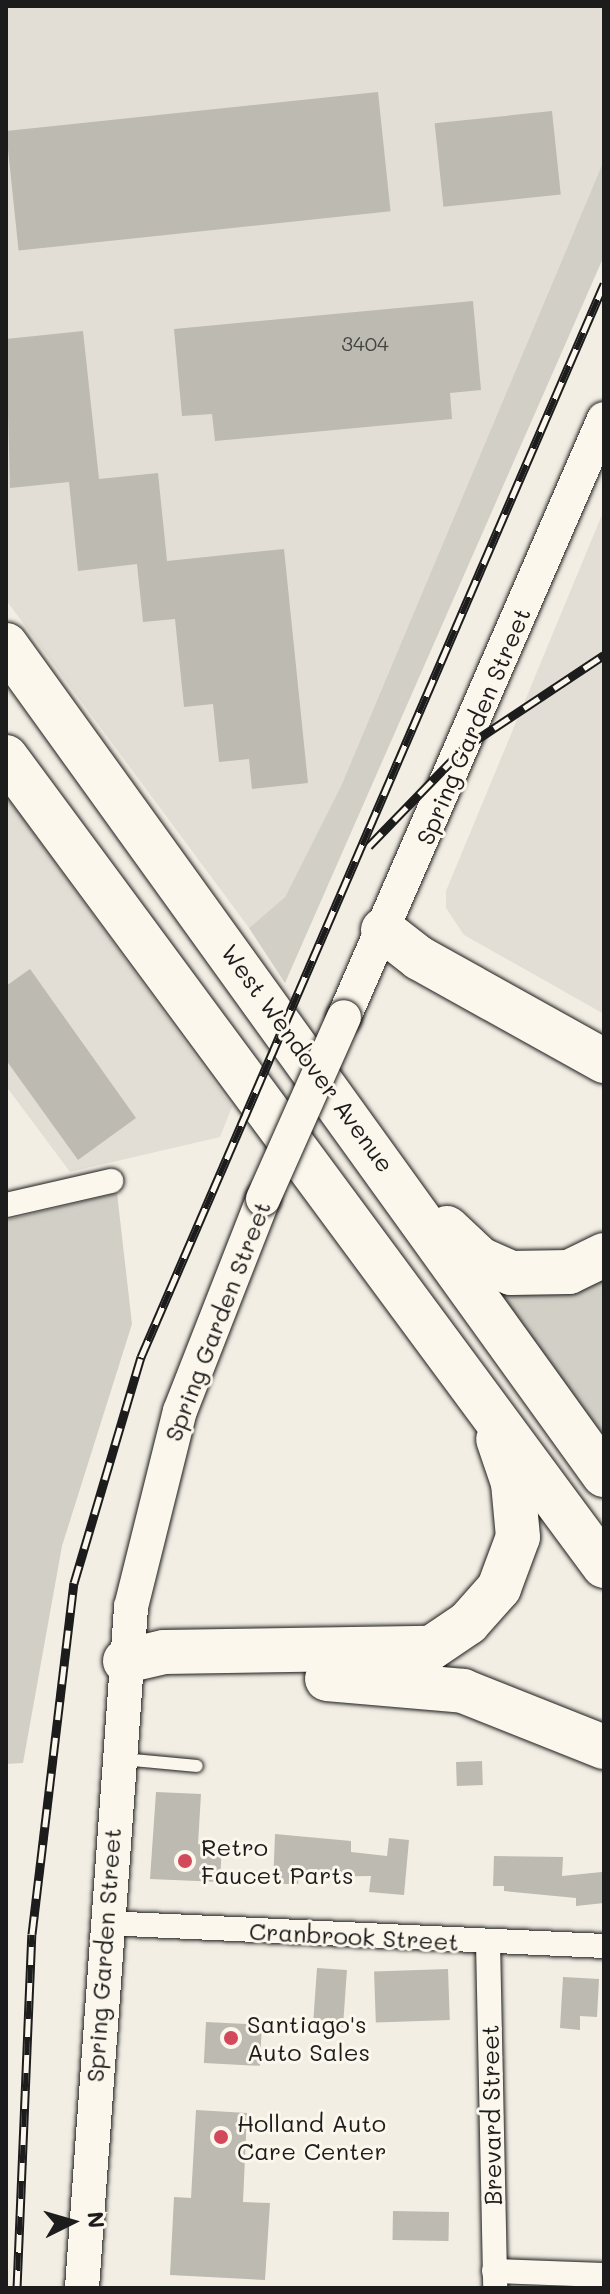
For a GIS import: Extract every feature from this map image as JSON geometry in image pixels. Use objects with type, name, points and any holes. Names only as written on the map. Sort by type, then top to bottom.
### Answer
[{"type":"highway","name":"West Wendover Avenue","points":[[6,645],[246,971],[604,1475]]},
{"type":"highway","points":[[6,757],[604,1566]]},
{"type":"highway","points":[[383,930],[429,934],[604,1035]]},
{"type":"highway","points":[[383,930],[419,958],[604,1061]]},
{"type":"highway","points":[[246,971],[468,1250],[494,1266],[533,1276],[569,1272],[604,1255]]},
{"type":"highway","points":[[125,1661],[164,1652],[431,1648],[468,1623],[499,1588],[518,1537],[513,1483],[488,1411]]},
{"type":"highway","points":[[125,1661],[174,1681],[361,1679],[463,1691],[604,1747]]},
{"type":"main road","name":"Spring Garden Street","points":[[82,2288],[104,1923],[125,1661],[162,1473],[198,1360],[263,1199],[604,419]]},
{"type":"street","points":[[6,1205],[111,1181]]},
{"type":"street","name":"Cranbrook Street","points":[[104,1923],[604,1946]]},
{"type":"street","name":"Brevard Street","points":[[488,1942],[495,2279]]},
{"type":"street","points":[[495,2279],[604,2275]]},
{"type":"lane","points":[[116,1758],[197,1766]]},
{"type":"shaded area","points":[[6,6],[604,6],[604,160],[341,786],[285,897],[249,928],[6,600]]},
{"type":"shaded area","points":[[604,160],[604,256],[285,983],[249,928],[285,897],[341,786]]},
{"type":"shaded area","points":[[604,510],[604,1014],[464,935],[446,908],[446,891]]},
{"type":"shaded area","points":[[6,795],[232,1107],[220,1137],[70,1172],[6,1086]]},
{"type":"shaded area","points":[[117,1193],[132,1324],[62,1546],[23,1763],[6,1764],[6,1220]]},
{"type":"shaded area","points":[[469,1263],[604,1272],[604,1441]]},
{"type":"building","points":[[378,92],[391,211],[19,250],[6,131]]},
{"type":"building","points":[[552,111],[561,195],[443,207],[435,123]]},
{"type":"building","points":[[473,301],[481,390],[450,393],[452,419],[215,441],[212,414],[182,416],[174,329]]},
{"type":"building","points":[[83,331],[99,479],[158,473],[167,561],[284,549],[308,783],[252,789],[249,759],[219,762],[213,704],[184,707],[175,619],[143,622],[137,564],[78,571],[69,482],[10,488],[6,339]]},
{"type":"building","points":[[30,969],[136,1118],[78,1160],[6,1060],[6,986]]},
{"type":"building","points":[[482,1761],[483,1785],[457,1786],[456,1762]]},
{"type":"building","points":[[156,1792],[201,1794],[198,1844],[222,1844],[220,1882],[150,1879]]},
{"type":"building","points":[[275,1834],[351,1841],[351,1852],[387,1856],[389,1838],[409,1840],[404,1895],[369,1892],[371,1876],[299,1877],[298,1884],[273,1884]]},
{"type":"building","points":[[494,1856],[563,1857],[562,1876],[602,1872],[604,1903],[576,1906],[576,1898],[504,1891],[504,1886],[493,1886]]},
{"type":"building","points":[[317,1968],[347,1970],[343,2027],[313,2025]]},
{"type":"building","points":[[448,1969],[450,2020],[376,2023],[374,1972]]},
{"type":"building","points":[[563,1977],[599,1979],[597,2017],[580,2016],[580,2030],[560,2028]]},
{"type":"building","points":[[206,2022],[262,2025],[260,2066],[204,2063]]},
{"type":"building","points":[[196,2110],[247,2113],[243,2202],[270,2203],[265,2280],[170,2275],[174,2197],[191,2198]]},
{"type":"building","points":[[393,2211],[449,2212],[448,2241],[392,2240]]},
{"type":"railway","points":[[17,2288],[32,1934],[74,1583],[141,1357],[604,284]]},
{"type":"railway","points":[[369,846],[464,748],[604,655]]},
{"type":"place","name":"Retro Faucet Parts","points":[[185,1861]]},
{"type":"place","name":"Santiago's Auto Sales","points":[[231,2038]]},
{"type":"place","name":"Holland Auto Care Center","points":[[221,2137]]}]
